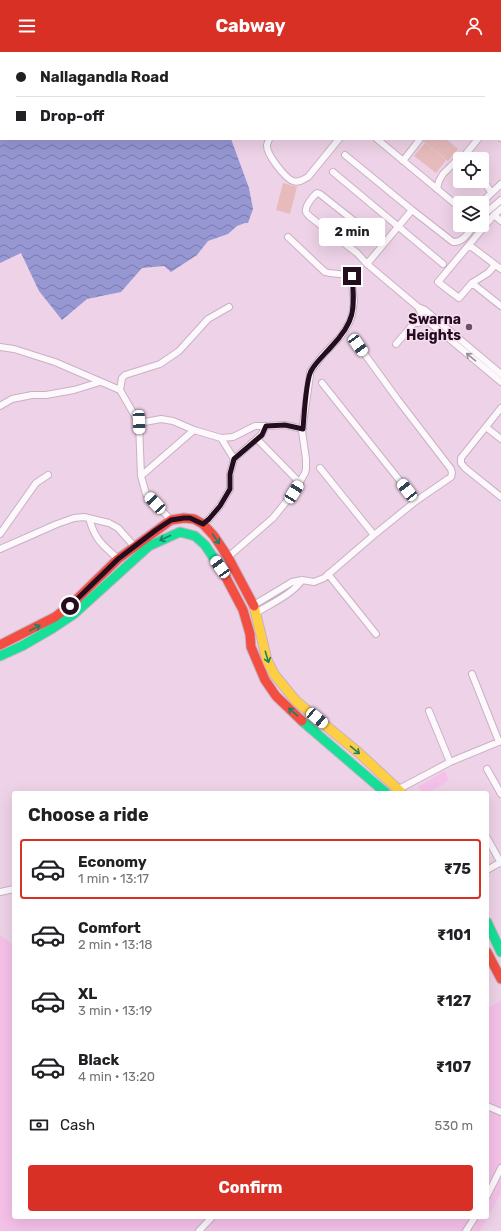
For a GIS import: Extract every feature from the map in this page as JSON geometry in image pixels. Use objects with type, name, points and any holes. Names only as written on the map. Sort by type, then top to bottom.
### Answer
[{"type":"main road","points":[[0,645],[75,607],[118,559],[134,546],[171,520],[190,518],[203,524],[214,536],[228,557],[255,609],[267,660],[274,674],[296,701],[359,753],[398,791]]},
{"type":"main road","points":[[0,656],[22,646],[53,628],[75,607],[148,546],[180,532],[195,536],[205,545],[220,567],[241,607],[250,634],[251,647],[265,680],[276,696],[290,710],[384,791]]},
{"type":"main road","points":[[489,926],[501,952]]},
{"type":"main road","points":[[489,956],[501,979]]},
{"type":"street","points":[[269,140],[267,144],[268,151],[285,175],[292,181],[303,181],[338,140]]},
{"type":"street","points":[[378,140],[453,202]]},
{"type":"street","points":[[403,161],[419,140]]},
{"type":"street","points":[[470,152],[477,140]]},
{"type":"street","points":[[345,155],[453,242],[460,241],[468,232]]},
{"type":"street","points":[[436,189],[439,180],[453,163]]},
{"type":"street","points":[[333,172],[443,264]]},
{"type":"street","points":[[487,196],[501,184]]},
{"type":"street","points":[[488,188],[491,192]]},
{"type":"street","points":[[383,244],[320,194],[317,193],[308,205],[306,213],[357,253],[367,264],[418,307],[426,310],[501,374]]},
{"type":"street","points":[[489,210],[501,200]]},
{"type":"street","points":[[495,265],[488,274],[472,283],[459,298],[438,282],[494,215],[501,209]]},
{"type":"street","points":[[367,264],[412,210]]},
{"type":"street","points":[[494,215],[501,221]]},
{"type":"street","points":[[228,557],[274,520],[300,483],[306,469],[303,429],[310,372],[322,356],[341,336],[352,315],[354,301],[352,276],[343,273],[333,274],[325,272],[288,237]]},
{"type":"street","points":[[469,244],[501,269]]},
{"type":"street","points":[[472,283],[501,306]]},
{"type":"street","points":[[120,390],[122,378],[125,375],[160,364],[179,351],[208,319],[229,307]]},
{"type":"street","points":[[418,307],[423,317],[501,382]]},
{"type":"street","points":[[396,344],[415,322],[419,323],[423,317]]},
{"type":"street","points":[[426,329],[431,323]]},
{"type":"street","points":[[255,609],[292,582],[302,580],[314,582],[324,578],[416,501],[451,477],[451,469],[358,345]]},
{"type":"street","points":[[0,347],[14,349],[55,362],[120,390],[139,422],[141,476],[146,494],[171,520]]},
{"type":"street","points":[[0,406],[12,399],[74,390],[100,382]]},
{"type":"street","points":[[322,383],[416,501]]},
{"type":"street","points":[[501,408],[461,458],[465,468],[501,497]]},
{"type":"street","points":[[139,422],[161,419],[173,421],[194,430],[221,438],[233,437],[255,426],[285,425],[303,429]]},
{"type":"street","points":[[203,524],[220,506],[230,489],[230,474],[234,459],[262,435],[266,426]]},
{"type":"street","points":[[486,427],[501,439]]},
{"type":"street","points":[[141,476],[194,430]]},
{"type":"street","points":[[221,438],[234,459]]},
{"type":"street","points":[[257,439],[300,483]]},
{"type":"street","points":[[320,468],[374,535]]},
{"type":"street","points":[[0,534],[36,483],[48,475]]},
{"type":"street","points":[[0,549],[74,518],[89,518],[118,528],[134,546]]},
{"type":"street","points":[[89,518],[95,536],[118,559]]},
{"type":"street","points":[[328,574],[376,634]]},
{"type":"street","points":[[401,791],[435,769],[500,742],[472,674]]},
{"type":"street","points":[[429,711],[450,762]]},
{"type":"street","points":[[487,769],[501,794]]},
{"type":"street","points":[[489,841],[501,862],[489,869]]},
{"type":"street","points":[[0,892],[12,889]]},
{"type":"street","points":[[489,1107],[501,1112]]},
{"type":"street","points":[[489,1192],[501,1168]]},
{"type":"street","points":[[199,1231],[210,1219]]},
{"type":"street","points":[[466,1231],[474,1219]]},
{"type":"shaded area","points":[[447,140],[458,149],[456,152],[453,152],[453,155],[448,161],[423,141]]},
{"type":"shaded area","points":[[425,143],[446,160],[436,173],[414,156]]},
{"type":"shaded area","points":[[283,183],[297,187],[290,214],[276,210]]},
{"type":"shaded area","points":[[445,771],[449,780],[432,791],[421,791],[418,787]]},
{"type":"shaded area","points":[[0,935],[12,944],[12,1219],[487,1219],[480,1231],[0,1231]]},
{"type":"shaded area","points":[[501,1001],[501,1193],[489,1215],[489,1007]]},
{"type":"water","points":[[0,140],[231,140],[249,188],[253,209],[248,223],[237,226],[228,234],[208,241],[197,255],[171,272],[164,266],[142,268],[121,292],[87,299],[62,320],[39,291],[21,253],[0,263]]},
{"type":"traffic: fast","points":[[0,656],[22,646],[74,614],[149,546],[180,532],[195,536],[205,545],[223,572]]},
{"type":"traffic: fast","points":[[302,721],[384,791]]},
{"type":"traffic: fast","points":[[489,926],[501,952]]},
{"type":"traffic: slow","points":[[254,606],[267,660],[274,674],[296,701],[359,753],[400,791]]},
{"type":"traffic: jam","points":[[0,645],[55,617],[73,603],[118,559],[171,520],[184,518],[194,519],[203,524],[214,536],[228,557],[254,606]]},
{"type":"traffic: jam","points":[[223,572],[243,610],[250,634],[251,647],[265,680],[276,696],[302,721]]},
{"type":"traffic: jam","points":[[489,956],[501,979]]},
{"type":"place","name":"Swarna Heights","points":[[469,327]]},
{"type":"route","points":[[70,606],[118,559],[171,520],[190,518],[203,524],[209,519],[224,502],[230,489],[230,474],[234,459],[262,435],[266,426],[285,425],[303,429],[310,372],[322,356],[341,336],[352,315],[354,301],[352,276]]}]
